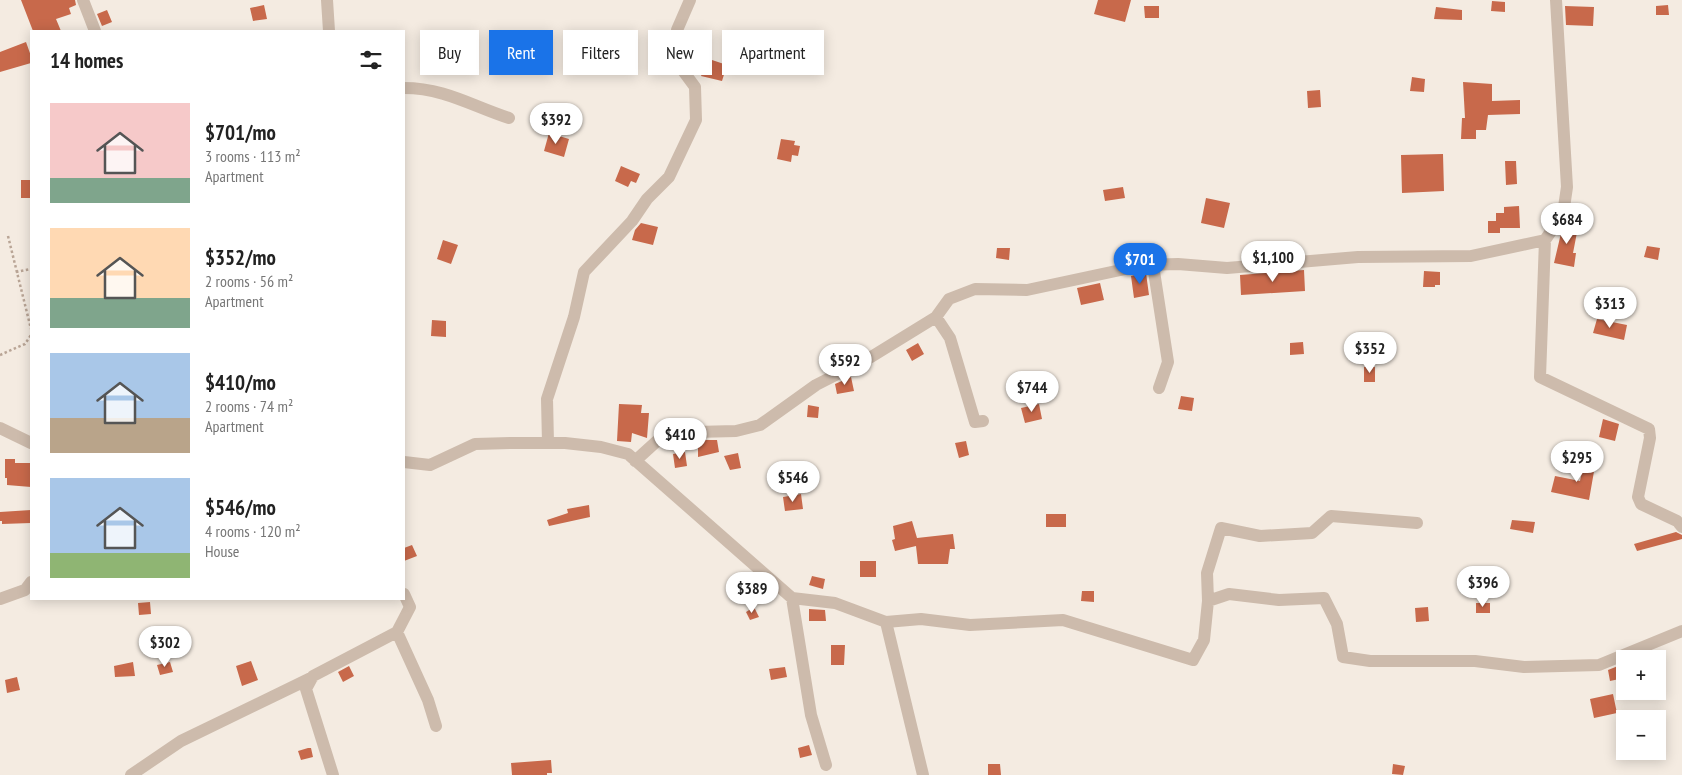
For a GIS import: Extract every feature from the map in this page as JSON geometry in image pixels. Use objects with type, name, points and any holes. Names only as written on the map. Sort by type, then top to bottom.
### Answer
[{"type":"street","points":[[83,0],[95,30]]},
{"type":"street","points":[[327,0],[329,30]]},
{"type":"street","points":[[548,443],[547,398],[574,317],[584,272],[632,220],[647,199],[670,177],[696,120],[694,87],[678,64],[677,30],[690,0]]},
{"type":"street","points":[[1556,0],[1566,187],[1563,214],[1545,240],[1540,377],[1649,429],[1650,438],[1638,497],[1641,504],[1677,521],[1682,527]]},
{"type":"street","points":[[405,88],[417,88],[451,94],[482,110],[508,118]]},
{"type":"street","points":[[635,461],[657,441],[695,432],[736,431],[760,425],[816,385],[871,357],[936,317],[949,299],[976,289],[1027,290],[1153,265],[1178,264],[1227,268],[1358,257],[1471,256],[1545,240]]},
{"type":"street","points":[[1153,265],[1168,362],[1159,388]]},
{"type":"street","points":[[936,317],[950,338],[975,422],[983,421]]},
{"type":"street","points":[[0,428],[30,443]]},
{"type":"street","points":[[405,462],[430,465],[475,444],[548,443],[601,447],[628,454],[792,598],[836,603],[886,622],[921,618],[970,625],[1063,620],[1192,660],[1204,640],[1208,601],[1207,573],[1221,528],[1260,536],[1312,533],[1331,516],[1417,524]]},
{"type":"street","points":[[0,599],[25,590],[30,583]]},
{"type":"street","points":[[1208,601],[1229,594],[1279,600],[1324,598],[1337,624],[1343,657],[1370,661],[1475,661],[1524,667],[1599,664],[1682,631]]},
{"type":"street","points":[[130,775],[181,741],[397,632],[410,607],[405,596]]},
{"type":"street","points":[[792,598],[810,715],[826,766]]},
{"type":"street","points":[[886,622],[923,775]]},
{"type":"street","points":[[397,632],[428,700],[436,726]]},
{"type":"street","points":[[313,676],[306,690],[333,775]]},
{"type":"path","points":[[8,236],[30,325]]},
{"type":"path","points":[[16,272],[30,269]]},
{"type":"path","points":[[0,355],[25,344],[30,336]]},
{"type":"building","points":[[21,0],[75,0],[76,5],[69,8],[71,14],[56,19],[61,30],[33,30]]},
{"type":"building","points":[[1098,0],[1131,0],[1125,22],[1094,14]]},
{"type":"building","points":[[1492,1],[1505,2],[1505,12],[1491,11]]},
{"type":"building","points":[[264,5],[267,19],[253,21],[250,8]]},
{"type":"building","points":[[1668,5],[1669,15],[1656,15],[1656,6]]},
{"type":"building","points":[[1144,6],[1159,6],[1159,18],[1145,18]]},
{"type":"building","points":[[1565,6],[1594,7],[1593,26],[1566,25]]},
{"type":"building","points":[[1436,7],[1462,10],[1462,20],[1434,19]]},
{"type":"building","points":[[107,10],[112,22],[102,26],[97,14]]},
{"type":"building","points":[[26,42],[30,53],[30,63],[0,72],[0,52]]},
{"type":"building","points":[[712,60],[722,63],[722,75],[724,75],[722,81],[701,76],[712,75]]},
{"type":"building","points":[[1412,77],[1425,79],[1424,92],[1410,91]]},
{"type":"building","points":[[1463,82],[1492,84],[1492,101],[1520,100],[1520,114],[1488,115],[1486,130],[1476,130],[1476,139],[1461,139],[1462,118],[1465,118]]},
{"type":"building","points":[[1320,90],[1321,107],[1308,108],[1307,91]]},
{"type":"building","points":[[549,133],[569,139],[564,157],[544,151]]},
{"type":"building","points":[[781,139],[795,141],[794,145],[800,146],[798,156],[792,155],[791,162],[777,159]]},
{"type":"building","points":[[1443,154],[1444,191],[1402,193],[1401,155]]},
{"type":"building","points":[[1505,161],[1516,161],[1517,184],[1506,185]]},
{"type":"building","points":[[621,166],[640,174],[636,183],[631,181],[628,187],[615,181]]},
{"type":"building","points":[[21,180],[30,180],[30,198],[21,198]]},
{"type":"building","points":[[1123,187],[1125,198],[1105,201],[1103,190]]},
{"type":"building","points":[[1206,198],[1230,203],[1224,228],[1201,223]]},
{"type":"building","points":[[1519,206],[1520,228],[1500,228],[1500,233],[1488,233],[1488,221],[1496,221],[1496,213],[1504,213],[1504,207]]},
{"type":"building","points":[[1569,220],[1579,222],[1573,253],[1576,253],[1574,267],[1554,263],[1562,229]]},
{"type":"building","points":[[641,223],[658,227],[653,245],[632,240],[635,230]]},
{"type":"building","points":[[443,240],[458,245],[451,264],[437,259]]},
{"type":"building","points":[[1647,246],[1660,248],[1658,260],[1644,257]]},
{"type":"building","points":[[997,248],[1010,248],[1009,260],[996,258]]},
{"type":"building","points":[[1304,270],[1305,291],[1241,295],[1240,275]]},
{"type":"building","points":[[1424,271],[1440,272],[1440,285],[1423,287]]},
{"type":"building","points":[[1146,273],[1149,295],[1134,298],[1131,276]]},
{"type":"building","points":[[1100,283],[1104,300],[1081,305],[1077,288]]},
{"type":"building","points":[[1597,319],[1627,325],[1624,340],[1593,333]]},
{"type":"building","points":[[432,320],[446,321],[446,337],[431,336]]},
{"type":"building","points":[[1303,342],[1304,354],[1290,355],[1290,343]]},
{"type":"building","points":[[918,343],[924,354],[912,361],[906,350]]},
{"type":"building","points":[[1364,367],[1375,367],[1375,382],[1364,382]]},
{"type":"building","points":[[851,377],[854,391],[837,394],[835,384]]},
{"type":"building","points":[[1181,396],[1194,398],[1192,411],[1178,409]]},
{"type":"building","points":[[619,404],[642,405],[641,413],[649,413],[647,438],[632,433],[631,442],[617,441]]},
{"type":"building","points":[[1039,404],[1042,419],[1025,423],[1021,408]]},
{"type":"building","points":[[808,405],[819,407],[818,418],[807,417]]},
{"type":"building","points":[[1603,419],[1619,424],[1615,441],[1599,437]]},
{"type":"building","points":[[698,440],[717,440],[719,452],[698,457]]},
{"type":"building","points":[[966,441],[969,455],[959,458],[955,443]]},
{"type":"building","points":[[685,452],[687,466],[675,468],[673,454]]},
{"type":"building","points":[[738,453],[741,468],[730,470],[724,456]]},
{"type":"building","points":[[1585,458],[1596,460],[1589,500],[1551,492],[1555,476],[1580,481]]},
{"type":"building","points":[[5,459],[15,459],[15,463],[30,463],[30,487],[7,485],[7,478],[5,478]]},
{"type":"building","points":[[801,494],[803,509],[785,511],[783,497]]},
{"type":"building","points":[[589,505],[590,517],[549,526],[547,520],[568,513],[567,509]]},
{"type":"building","points":[[30,510],[30,523],[2,524],[0,512]]},
{"type":"building","points":[[1046,514],[1066,514],[1066,527],[1046,527]]},
{"type":"building","points":[[1512,520],[1535,522],[1533,533],[1510,529]]},
{"type":"building","points":[[912,521],[917,538],[953,534],[955,549],[950,549],[948,564],[918,564],[916,546],[895,551],[892,540],[895,539],[893,526]]},
{"type":"building","points":[[1676,532],[1682,535],[1682,539],[1637,551],[1634,544]]},
{"type":"building","points":[[412,545],[417,556],[405,561],[405,548]]},
{"type":"building","points":[[860,561],[876,561],[876,577],[860,577]]},
{"type":"building","points":[[812,576],[825,579],[823,589],[809,585]]},
{"type":"building","points":[[1082,591],[1094,591],[1094,602],[1081,601]]},
{"type":"building","points":[[150,602],[151,614],[139,615],[138,603]]},
{"type":"building","points":[[1476,603],[1490,603],[1490,613],[1476,613]]},
{"type":"building","points":[[754,607],[759,617],[750,620],[746,612]]},
{"type":"building","points":[[1428,607],[1429,621],[1416,622],[1415,608]]},
{"type":"building","points":[[809,609],[825,610],[826,621],[809,621]]},
{"type":"building","points":[[831,645],[845,645],[844,665],[831,665]]},
{"type":"building","points":[[251,661],[258,680],[242,686],[236,666]]},
{"type":"building","points":[[133,662],[135,676],[115,677],[114,666]]},
{"type":"building","points":[[170,662],[173,672],[160,675],[157,665]]},
{"type":"building","points":[[349,666],[354,676],[343,682],[338,672]]},
{"type":"building","points":[[785,667],[787,677],[771,680],[769,669]]},
{"type":"building","points":[[1616,667],[1616,680],[1610,681],[1608,670]]},
{"type":"building","points":[[17,677],[20,690],[7,693],[5,680]]},
{"type":"building","points":[[1613,694],[1616,713],[1594,718],[1590,699]]},
{"type":"building","points":[[809,745],[812,755],[800,758],[798,748]]},
{"type":"building","points":[[311,748],[313,757],[301,760],[298,751]]},
{"type":"building","points":[[551,760],[552,773],[547,773],[547,775],[512,775],[511,763]]},
{"type":"building","points":[[988,764],[1000,764],[1001,775],[988,775]]},
{"type":"building","points":[[1393,764],[1405,766],[1403,775],[1392,774]]}]
